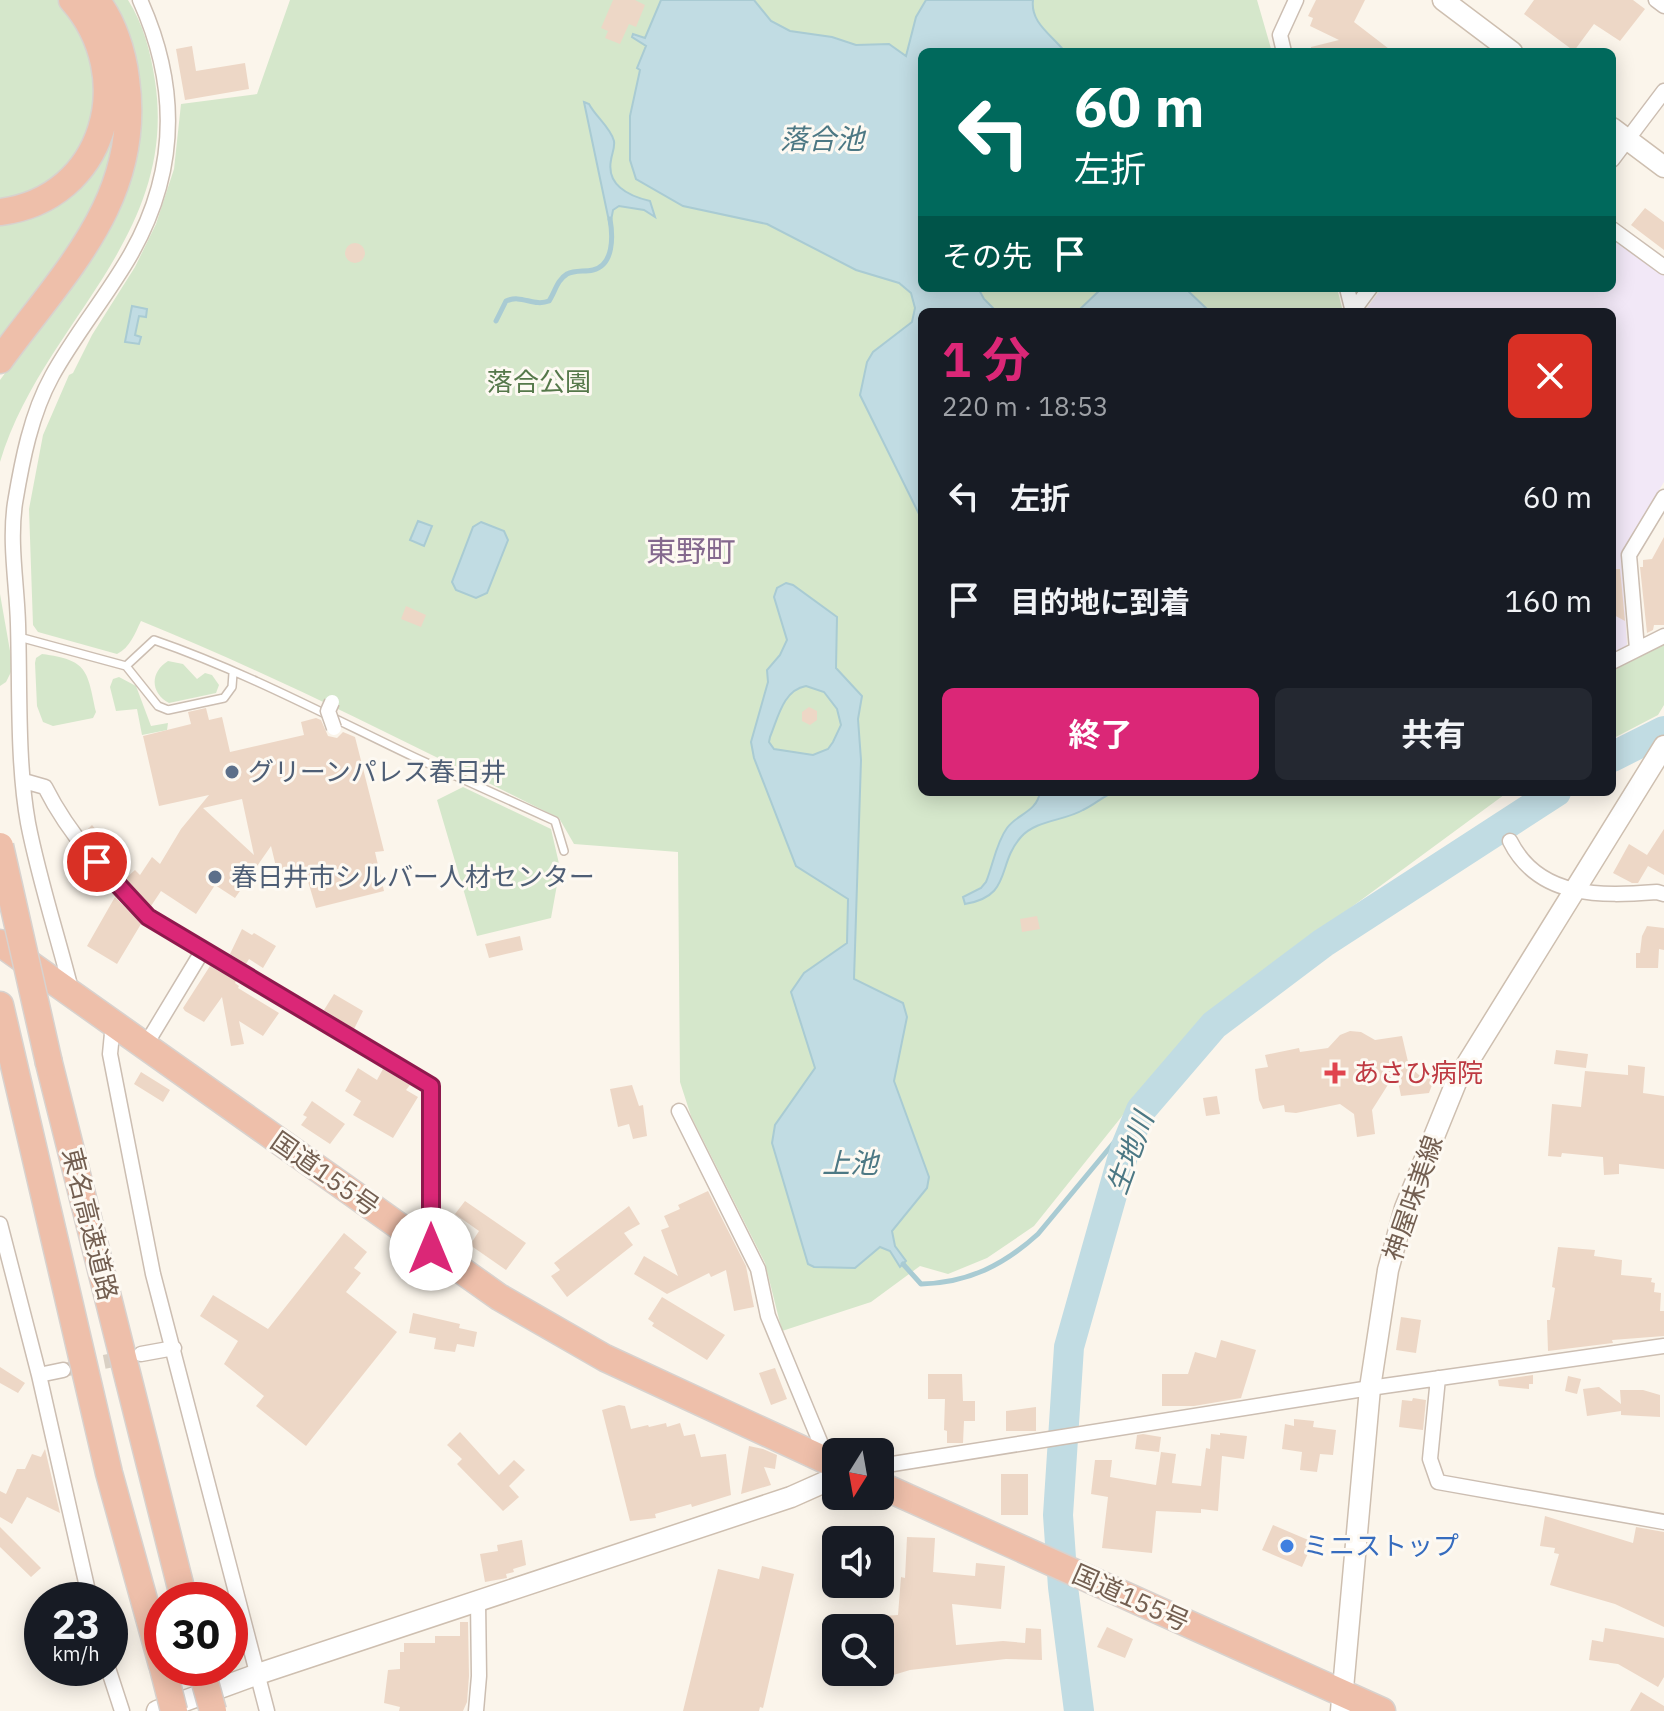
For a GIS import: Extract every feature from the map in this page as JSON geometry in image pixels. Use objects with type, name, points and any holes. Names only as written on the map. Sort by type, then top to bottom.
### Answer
[{"type":"highway","points":[[0,212],[13,211],[61,187],[81,169],[103,130],[108,101],[106,73],[88,17],[72,0]]},
{"type":"highway","points":[[0,360],[91,237],[120,177],[127,142],[128,87],[114,33],[96,0]]},
{"type":"highway","name":"東名高速道路","points":[[0,846],[49,1063],[179,1582]]},
{"type":"highway","name":"国道155号","points":[[0,943],[499,1297],[605,1358],[822,1463]]},
{"type":"highway","name":"東名高速道路","points":[[0,1005],[109,1473],[144,1601]]},
{"type":"highway","points":[[0,1019],[19,1081]]},
{"type":"highway","name":"国道155号","points":[[894,1491],[1081,1575],[1342,1702],[1382,1711]]},
{"type":"highway","name":"東名高速道路","points":[[167,1686],[174,1711]]},
{"type":"highway","points":[[206,1686],[213,1711]]},
{"type":"main road","points":[[1443,0],[1507,48]]},
{"type":"main road","points":[[1620,134],[1664,167]]},
{"type":"main road","name":"神屋味美線","points":[[1342,1702],[1370,1388],[1388,1270],[1405,1208],[1457,1080],[1663,751]]},
{"type":"main road","points":[[157,1711],[258,1674],[791,1497],[822,1476]]},
{"type":"street","points":[[72,994],[28,822],[14,559],[7,507],[35,413],[52,376],[131,255],[147,221],[165,166],[169,104],[151,26],[140,0]]},
{"type":"street","points":[[1283,48],[1280,35],[1296,0]]},
{"type":"street","points":[[1656,0],[1664,6]]},
{"type":"street","points":[[1620,134],[1664,91]]},
{"type":"street","points":[[1616,232],[1664,267]]},
{"type":"street","points":[[1637,649],[1629,555],[1664,497]]},
{"type":"street","points":[[1616,660],[1664,636]]},
{"type":"street","points":[[332,702],[328,711],[334,728]]},
{"type":"street","points":[[24,781],[45,787],[61,819],[115,884],[148,917],[431,1086],[431,1249]]},
{"type":"street","points":[[1510,841],[1530,869],[1555,884],[1601,896],[1664,894]]},
{"type":"street","points":[[145,1046],[203,950]]},
{"type":"street","points":[[113,1023],[110,1054],[153,1274],[267,1711]]},
{"type":"street","points":[[679,1111],[758,1269],[768,1316],[822,1442]]},
{"type":"street","points":[[0,1224],[39,1375],[86,1582]]},
{"type":"street","points":[[894,1464],[1370,1388],[1664,1346]]},
{"type":"street","points":[[141,1354],[174,1348]]},
{"type":"street","points":[[39,1375],[63,1370]]},
{"type":"street","points":[[1438,1378],[1430,1459],[1438,1482],[1664,1522]]},
{"type":"street","points":[[476,1711],[478,1601]]},
{"type":"street","points":[[114,1686],[122,1711]]},
{"type":"lane","points":[[19,637],[126,666],[158,706],[168,710],[224,698],[232,687],[233,673]]},
{"type":"lane","points":[[126,666],[154,640],[233,673],[555,821],[564,851]]},
{"type":"shaded area","points":[[1616,241],[1664,276],[1664,482],[1621,554],[1627,644],[1623,651],[1616,654],[1616,308],[1367,308],[1379,292],[1616,292]]},
{"type":"green space","points":[[0,0],[62,0],[68,7],[100,81],[94,127],[65,174],[0,205]]},
{"type":"green space","points":[[109,0],[128,0],[142,28],[151,60],[157,137],[147,188],[127,235],[102,279],[19,413],[0,462],[0,380],[101,243],[116,218],[136,159],[141,126],[138,74]]},
{"type":"green space","name":"落合公園","points":[[290,0],[1257,0],[1271,48],[918,48],[918,292],[1338,292],[1342,308],[918,308],[918,796],[1503,796],[1244,986],[1197,1028],[1159,1070],[1034,1226],[987,1258],[948,1274],[920,1266],[871,1302],[782,1331],[765,1263],[691,1116],[680,1082],[678,852],[574,844],[559,818],[300,691],[141,621],[129,644],[117,654],[38,632],[33,625],[29,509],[43,435],[69,375],[135,267],[156,224],[174,169],[181,104],[257,94]]},
{"type":"green space","points":[[116,113],[122,127],[96,210],[0,345],[0,224],[32,215]]},
{"type":"green space","points":[[0,594],[13,668],[6,682],[0,686]]},
{"type":"green space","points":[[1664,643],[1664,705],[1658,715],[1616,737],[1616,666]]},
{"type":"green space","points":[[42,654],[69,660],[83,670],[96,712],[93,718],[53,726],[43,722],[37,706],[35,663]]},
{"type":"green space","points":[[168,661],[183,664],[197,679],[205,673],[212,675],[219,685],[216,693],[169,703],[163,699],[158,694],[155,676]]},
{"type":"green space","points":[[119,677],[136,686],[151,726],[168,723],[167,730],[142,735],[137,709],[116,711],[110,687],[113,679]]},
{"type":"green space","points":[[463,787],[551,829],[560,868],[551,918],[477,936],[437,800]]},
{"type":"water","name":"落合池","points":[[661,0],[754,0],[771,21],[790,31],[832,37],[856,45],[889,44],[906,56],[916,17],[926,0],[1033,0],[1038,22],[1061,48],[918,48],[918,292],[980,292],[993,308],[918,308],[918,512],[860,395],[867,362],[873,352],[912,322],[915,308],[911,293],[899,283],[856,270],[767,224],[683,206],[636,179],[630,160],[630,116],[640,70],[637,68],[646,46],[632,37],[633,34],[645,38]]},
{"type":"water","points":[[584,102],[589,104],[614,141],[610,169],[612,177],[627,193],[650,201],[655,217],[644,210],[619,206],[613,210],[610,226]]},
{"type":"water","points":[[1098,292],[1189,292],[1206,308],[1081,308]]},
{"type":"water","points":[[132,306],[147,309],[146,317],[139,316],[135,335],[141,337],[139,344],[125,342]]},
{"type":"water","points":[[418,521],[432,526],[424,546],[410,540]]},
{"type":"water","points":[[481,522],[504,531],[508,540],[487,593],[476,598],[456,590],[452,582],[473,527]]},
{"type":"water","name":"上池","points":[[786,583],[793,585],[837,617],[836,668],[862,696],[858,719],[861,760],[854,979],[903,1003],[907,1017],[894,1081],[929,1177],[927,1188],[892,1231],[895,1246],[906,1261],[900,1267],[890,1251],[880,1247],[855,1268],[814,1267],[808,1264],[772,1143],[775,1125],[815,1068],[791,992],[804,973],[847,943],[848,899],[796,866],[754,758],[751,742],[768,682],[767,670],[780,655],[787,640],[774,597],[777,588]],"holes":[[[806,686],[824,692],[837,709],[841,725],[828,749],[813,755],[774,749],[769,742],[770,737],[792,693]]]},
{"type":"water","points":[[1039,796],[1105,796],[1075,814],[1027,831],[1013,848],[997,887],[980,900],[965,904],[963,897],[986,882],[997,847],[1007,828]]},
{"type":"building","points":[[613,0],[635,0],[645,5],[636,27],[629,24],[620,44],[605,38],[608,31],[601,28]]},
{"type":"building","points":[[1316,0],[1365,0],[1354,22],[1388,48],[1311,48],[1339,40],[1310,26],[1313,18],[1308,16]]},
{"type":"building","points":[[1534,0],[1633,0],[1645,9],[1620,41],[1594,24],[1576,48],[1570,48],[1524,14]]},
{"type":"building","points":[[192,46],[196,71],[245,63],[249,89],[185,100],[176,49]]},
{"type":"building","points":[[1645,208],[1664,222],[1664,250],[1631,225]]},
{"type":"building","points":[[351,243],[359,243],[365,253],[359,263],[351,263],[345,257],[345,249]]},
{"type":"building","points":[[1664,537],[1664,625],[1654,625],[1653,630],[1647,633],[1640,567],[1643,567],[1643,560],[1652,559]]},
{"type":"building","points":[[1616,569],[1620,569],[1625,621],[1616,616]]},
{"type":"building","points":[[406,606],[426,615],[421,627],[401,619]]},
{"type":"building","points":[[809,707],[817,711],[817,720],[810,725],[802,721],[802,712]]},
{"type":"building","points":[[206,708],[209,720],[222,717],[230,752],[304,735],[301,722],[316,718],[321,720],[328,736],[337,738],[343,732],[355,737],[384,851],[375,852],[384,891],[316,908],[304,868],[278,875],[271,846],[235,898],[215,885],[196,914],[161,891],[151,906],[125,879],[135,870],[140,875],[152,857],[160,864],[181,829],[209,795],[159,806],[143,736],[191,724],[188,712]],"holes":[[[242,799],[254,855],[203,808]]]},
{"type":"building","points":[[92,825],[108,844],[100,851],[85,832]]},
{"type":"building","points":[[1664,829],[1664,875],[1648,866],[1638,883],[1632,883],[1613,873],[1629,844],[1647,855]]},
{"type":"building","points":[[115,897],[141,924],[117,964],[87,946]]},
{"type":"building","points":[[1037,916],[1040,929],[1022,932],[1020,919]]},
{"type":"building","points":[[1647,926],[1664,928],[1664,950],[1659,949],[1658,968],[1636,968],[1636,953],[1640,953]]},
{"type":"building","points":[[242,929],[276,946],[263,968],[249,959],[246,964],[230,954]]},
{"type":"building","points":[[520,936],[523,950],[489,958],[485,944]]},
{"type":"building","points":[[210,966],[236,981],[238,988],[279,1013],[263,1036],[239,1021],[244,1044],[231,1046],[222,997],[204,1022],[185,1011],[183,1008]]},
{"type":"building","points":[[334,994],[363,1011],[354,1029],[324,1010]]},
{"type":"building","name":"あさひ病院","points":[[1350,1031],[1361,1032],[1375,1040],[1402,1036],[1409,1066],[1419,1075],[1431,1073],[1429,1093],[1401,1096],[1396,1072],[1372,1110],[1375,1134],[1357,1137],[1354,1114],[1340,1104],[1296,1113],[1285,1112],[1284,1105],[1263,1109],[1255,1069],[1268,1067],[1265,1055],[1299,1048],[1300,1052],[1328,1048],[1340,1035]]},
{"type":"building","points":[[1556,1050],[1588,1054],[1586,1068],[1554,1064]]},
{"type":"building","points":[[1628,1065],[1645,1067],[1643,1093],[1664,1096],[1664,1169],[1619,1164],[1619,1174],[1604,1175],[1603,1157],[1562,1153],[1561,1157],[1548,1156],[1552,1104],[1581,1107],[1585,1071],[1628,1075]]},
{"type":"building","points":[[358,1068],[377,1080],[383,1069],[410,1085],[406,1090],[418,1097],[393,1138],[353,1115],[361,1101],[345,1091]]},
{"type":"building","points":[[141,1072],[170,1090],[163,1102],[134,1084]]},
{"type":"building","points":[[632,1085],[639,1106],[643,1105],[647,1136],[633,1139],[629,1124],[618,1127],[610,1089]]},
{"type":"building","points":[[1217,1096],[1220,1114],[1206,1116],[1203,1098]]},
{"type":"building","points":[[312,1101],[345,1124],[330,1144],[301,1125]]},
{"type":"building","points":[[708,1191],[746,1266],[754,1307],[734,1311],[726,1270],[711,1277],[709,1273],[667,1294],[634,1274],[644,1256],[678,1276],[661,1230],[669,1227],[664,1216],[680,1209],[678,1205]]},
{"type":"building","points":[[465,1201],[526,1243],[506,1270],[470,1245],[479,1231],[455,1214]]},
{"type":"building","points":[[629,1206],[640,1224],[624,1233],[633,1245],[567,1297],[551,1276],[560,1270],[554,1263]]},
{"type":"building","points":[[344,1233],[367,1252],[354,1268],[361,1273],[346,1292],[397,1332],[306,1446],[256,1406],[264,1396],[224,1364],[238,1341],[200,1316],[213,1295],[268,1329]]},
{"type":"building","points":[[1558,1247],[1595,1250],[1594,1256],[1622,1260],[1621,1275],[1652,1278],[1654,1292],[1661,1293],[1664,1336],[1612,1340],[1613,1343],[1548,1351],[1547,1320],[1550,1320],[1555,1288],[1552,1287]]},
{"type":"building","points":[[662,1297],[725,1335],[707,1360],[652,1326],[654,1323],[648,1319]]},
{"type":"building","points":[[413,1313],[460,1324],[459,1328],[477,1332],[474,1347],[457,1344],[455,1352],[434,1349],[436,1338],[409,1333]]},
{"type":"building","points":[[1401,1317],[1421,1320],[1416,1353],[1396,1350]]},
{"type":"building","points":[[1221,1340],[1256,1350],[1241,1398],[1194,1406],[1162,1406],[1162,1374],[1188,1374],[1195,1352],[1216,1358]]},
{"type":"building","points":[[0,1367],[25,1383],[18,1393],[0,1383]]},
{"type":"building","points":[[775,1368],[787,1399],[771,1405],[759,1373]]},
{"type":"building","points":[[928,1374],[962,1374],[963,1401],[975,1401],[975,1421],[964,1421],[963,1443],[947,1443],[947,1431],[944,1430],[945,1399],[928,1399]]},
{"type":"building","points":[[1533,1375],[1533,1384],[1529,1384],[1529,1389],[1499,1386],[1498,1380]]},
{"type":"building","points":[[1568,1376],[1581,1379],[1577,1394],[1565,1391]]},
{"type":"building","points":[[1599,1387],[1621,1404],[1620,1390],[1643,1390],[1660,1395],[1660,1417],[1621,1415],[1621,1411],[1587,1416],[1583,1389]]},
{"type":"building","points":[[1413,1398],[1426,1400],[1423,1430],[1399,1427],[1402,1400],[1412,1401]]},
{"type":"building","points":[[625,1406],[631,1429],[680,1423],[684,1436],[695,1434],[701,1457],[726,1454],[731,1495],[655,1514],[656,1518],[630,1521],[602,1410]]},
{"type":"building","points":[[1036,1407],[1036,1431],[1006,1431],[1006,1411]]},
{"type":"building","points":[[1294,1419],[1314,1421],[1313,1427],[1336,1430],[1333,1455],[1320,1454],[1317,1472],[1300,1470],[1302,1452],[1282,1449],[1285,1424],[1294,1426]]},
{"type":"building","points":[[460,1432],[499,1475],[514,1460],[525,1470],[509,1486],[519,1497],[503,1511],[457,1464],[462,1459],[447,1445]]},
{"type":"building","points":[[1211,1434],[1247,1436],[1244,1459],[1222,1456],[1218,1511],[1156,1511],[1152,1553],[1102,1548],[1108,1497],[1091,1494],[1095,1460],[1112,1460],[1110,1477],[1156,1485],[1161,1452],[1176,1454],[1172,1483],[1201,1486]]},
{"type":"building","points":[[1137,1435],[1161,1437],[1159,1452],[1135,1449]]},
{"type":"building","points":[[749,1446],[777,1455],[775,1469],[764,1467],[771,1485],[741,1494]]},
{"type":"building","points":[[45,1449],[60,1513],[27,1497],[12,1524],[0,1517],[0,1491],[6,1494],[17,1469],[25,1469],[32,1454],[41,1457]]},
{"type":"building","points":[[1001,1474],[1028,1474],[1028,1515],[1001,1515]]},
{"type":"building","points":[[1545,1516],[1633,1543],[1636,1527],[1664,1532],[1664,1627],[1615,1604],[1550,1585],[1559,1554],[1554,1553],[1555,1548],[1540,1546]]},
{"type":"building","name":"ミニストップ","points":[[1273,1525],[1313,1542],[1302,1567],[1262,1550]]},
{"type":"building","points":[[0,1527],[41,1568],[31,1577],[0,1547]]},
{"type":"building","points":[[907,1537],[935,1538],[933,1572],[975,1576],[976,1563],[1005,1566],[1001,1609],[952,1604],[956,1645],[1003,1641],[1025,1643],[1026,1628],[1041,1629],[1042,1660],[1006,1659],[910,1670],[894,1675],[894,1615],[898,1615],[901,1577],[905,1578]]},
{"type":"building","points":[[522,1540],[526,1565],[513,1569],[514,1572],[506,1574],[507,1578],[485,1582],[480,1554],[498,1551],[497,1545]]},
{"type":"building","points":[[762,1566],[794,1574],[763,1708],[760,1707],[759,1711],[683,1711],[718,1569],[759,1579]]},
{"type":"building","points":[[460,1622],[468,1622],[469,1676],[467,1702],[463,1711],[399,1711],[400,1707],[384,1703],[388,1670],[400,1669],[400,1652],[404,1652],[404,1643],[435,1643],[435,1636],[460,1636]]},
{"type":"building","points":[[1107,1627],[1133,1639],[1125,1658],[1097,1647]]},
{"type":"building","points":[[1605,1628],[1664,1638],[1664,1677],[1658,1687],[1618,1664],[1589,1660],[1592,1640],[1603,1642]]},
{"type":"building","points":[[1641,1692],[1664,1706],[1664,1711],[1630,1711]]},
{"type":"waterway","points":[[496,321],[506,301],[549,301],[558,283],[567,274],[600,267],[610,249],[610,219]]},
{"type":"waterway","name":"生地川","points":[[1616,755],[1664,731]]},
{"type":"waterway","name":"生地川","points":[[1079,1711],[1063,1587],[1058,1515],[1069,1347],[1125,1149],[1141,1110],[1214,1025],[1323,943],[1550,796]]},
{"type":"waterway","points":[[903,1264],[921,1284],[938,1283],[970,1276],[1012,1255],[1038,1234],[1141,1110]]},
{"type":"tunnel","points":[[63,1370],[129,1357]]},
{"type":"place","name":"グリーンパレス春日井","points":[[232,772]]},
{"type":"place","name":"春日井市シルバー人材センター","points":[[215,877]]},
{"type":"place","name":"あさひ病院","points":[[1335,1073]]},
{"type":"place","name":"ミニストップ","points":[[1287,1546]]},
{"type":"district","name":"東野町","points":[[691,552]]},
{"type":"route","points":[[97,862],[148,917],[431,1086],[431,1249]]}]
